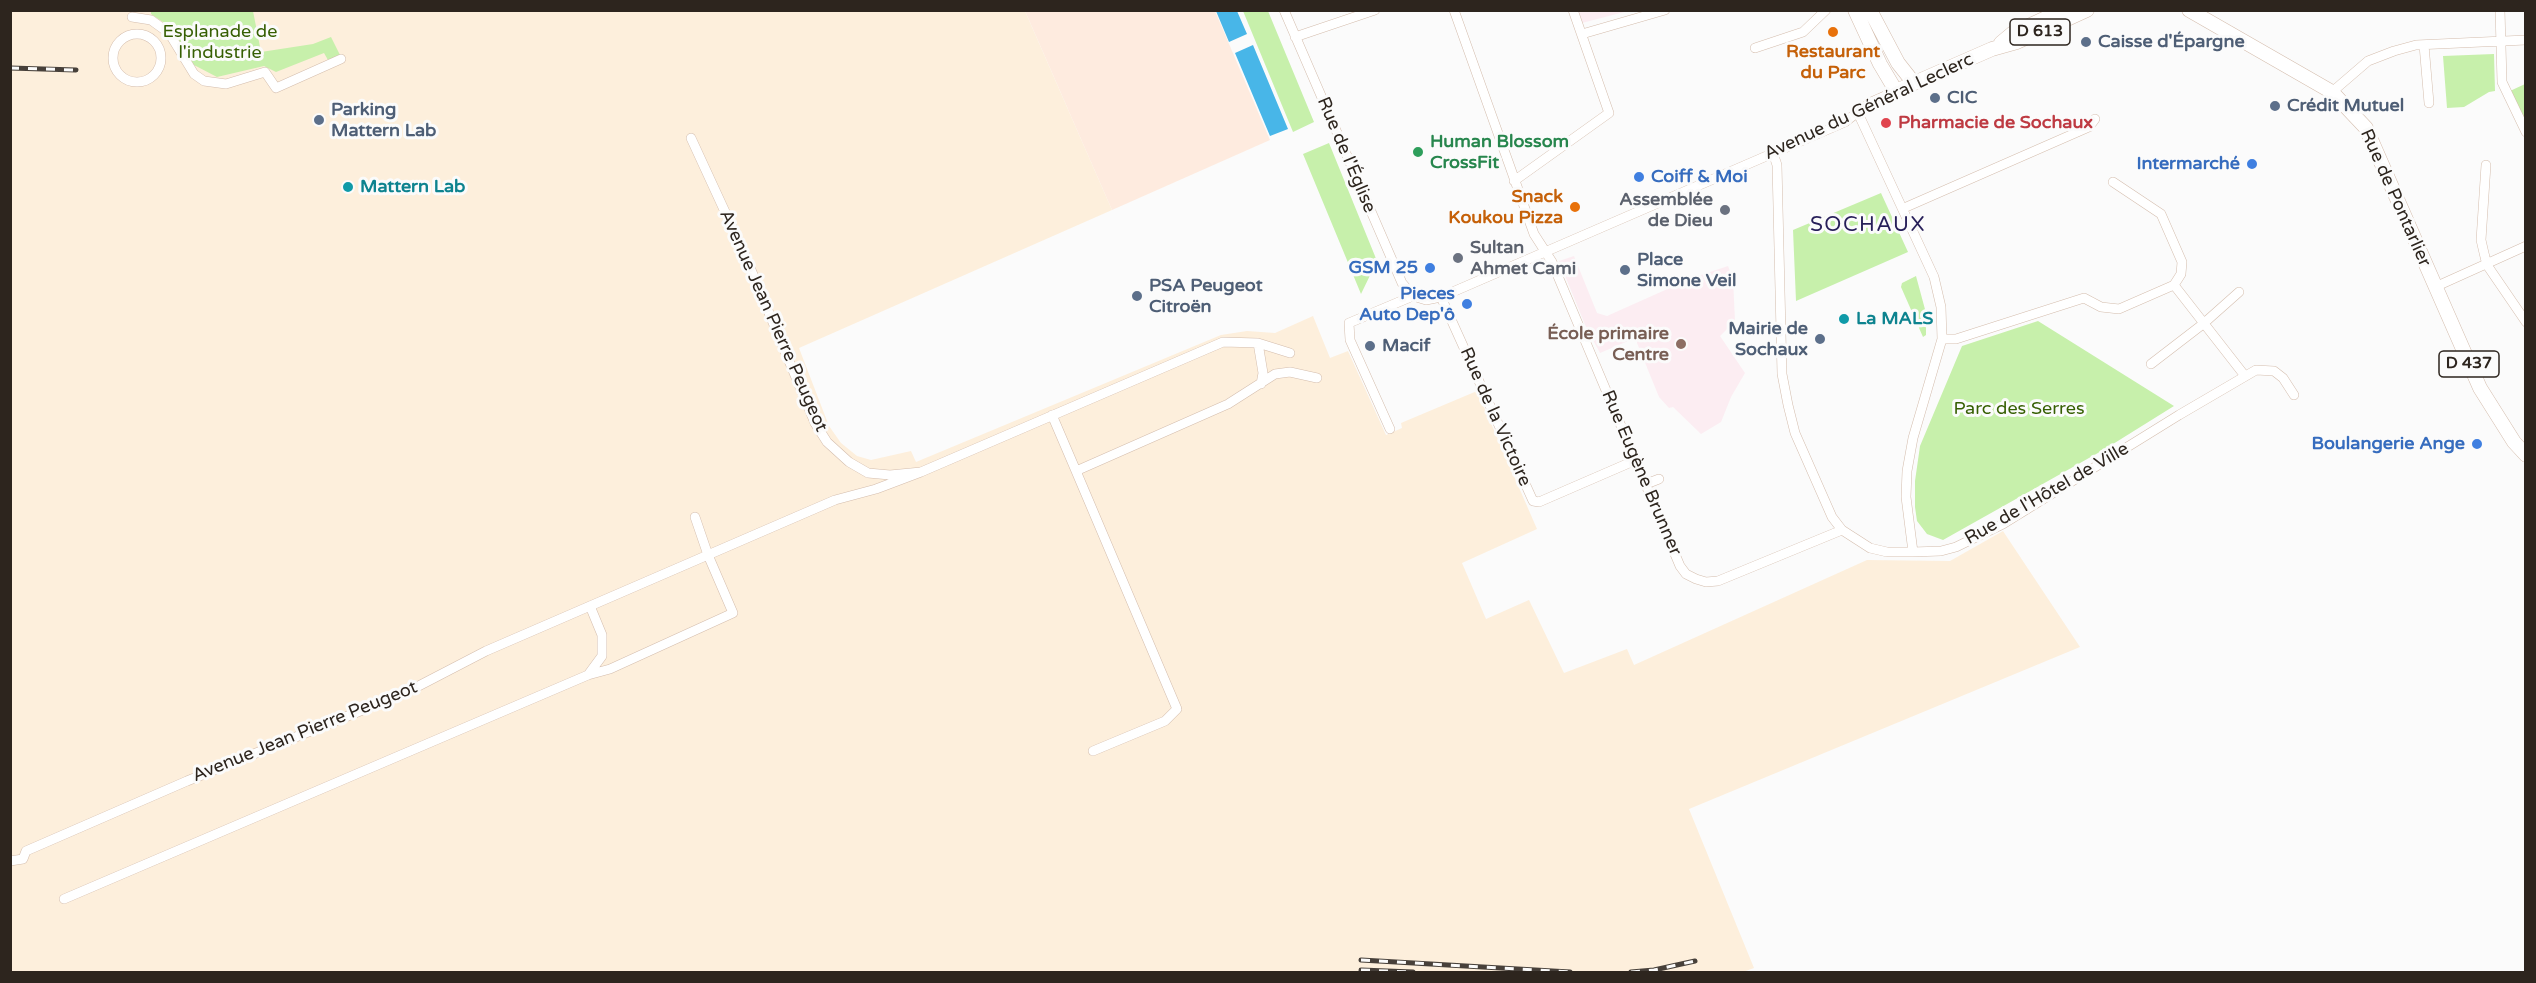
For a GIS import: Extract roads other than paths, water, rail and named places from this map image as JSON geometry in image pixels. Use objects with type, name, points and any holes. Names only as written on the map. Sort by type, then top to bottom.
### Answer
[{"type":"main road","points":[[1855,10],[1880,64],[1896,91]]},
{"type":"main road","points":[[1870,10],[1898,63],[1913,82]]},
{"type":"main road","name":"Avenue du Général Leclerc","points":[[1992,49],[2013,33],[2063,10]]},
{"type":"main road","name":"Avenue du Général Leclerc","points":[[1896,91],[1992,49],[2017,42],[2087,10]]},
{"type":"main road","name":"Rue de Pontarlier","points":[[2189,10],[2332,92],[2356,117],[2370,136],[2480,388],[2514,442],[2526,455]]},
{"type":"street","name":"Rue de l'Église","points":[[1284,10],[1395,269],[1405,289],[1413,296]]},
{"type":"street","points":[[1295,37],[1375,10]]},
{"type":"street","name":"Rue Eugène Brunner","points":[[1454,10],[1534,234],[1552,262],[1680,566],[1686,574],[1706,582],[1718,580],[1842,530]]},
{"type":"street","points":[[1514,181],[1609,113],[1573,10]]},
{"type":"street","points":[[1582,34],[1665,10]]},
{"type":"street","points":[[1755,48],[1803,32],[1826,10]]},
{"type":"street","points":[[2500,10],[2502,82],[2526,132]]},
{"type":"street","points":[[136,34],[132,14],[152,20],[170,33],[194,74],[204,81],[226,84],[265,72],[276,88],[341,59]]},
{"type":"street","points":[[136,34],[150,38],[159,49],[161,57],[157,71],[147,80],[140,82],[126,79],[120,74],[114,61],[117,46],[128,36],[136,34]]},
{"type":"street","points":[[2332,92],[2368,61],[2378,56],[2424,45],[2526,40]]},
{"type":"street","points":[[2424,45],[2429,103]]},
{"type":"street","name":"Avenue du Général Leclerc","points":[[1390,429],[1350,340],[1349,323],[1413,296],[1426,300],[1441,297],[1845,122],[1871,102],[1896,91]]},
{"type":"street","points":[[1858,113],[1904,208],[1937,287],[1942,315],[1942,339],[1915,430],[1907,471],[1906,497],[1913,552]]},
{"type":"street","points":[[1904,208],[2089,127],[2094,118]]},
{"type":"street","name":"Avenue Jean Pierre Peugeot","points":[[691,138],[744,253],[815,423],[827,442],[849,462],[868,473],[890,475],[921,472]]},
{"type":"street","points":[[1773,153],[1777,165],[1780,324],[1784,391],[1796,433],[1833,517],[1842,530]]},
{"type":"street","points":[[2486,165],[2481,240],[2487,265],[2526,322]]},
{"type":"street","points":[[1942,339],[1956,339],[2084,298],[2102,307],[2119,309],[2174,285],[2181,274],[2182,262],[2161,214],[2113,182]]},
{"type":"street","points":[[2435,287],[2526,246]]},
{"type":"street","points":[[2174,285],[2245,376]]},
{"type":"street","points":[[2151,364],[2203,324],[2239,292]]},
{"type":"street","name":"Rue de la Victoire","points":[[1441,297],[1533,501],[1539,502],[1636,460]]},
{"type":"street","name":"Avenue Jean Pierre Peugeot","points":[[10,861],[23,859],[26,851],[178,785],[397,697],[486,651],[835,500],[876,489],[921,472],[1223,342],[1258,343],[1290,353]]},
{"type":"street","points":[[1258,343],[1263,373],[1261,384]]},
{"type":"street","name":"Rue de l'Hôtel de Ville","points":[[1842,530],[1878,551],[1949,550],[2002,524],[2256,370],[2274,371],[2283,378],[2294,395]]},
{"type":"street","points":[[1076,471],[1228,404],[1275,374],[1290,372],[1317,378]]},
{"type":"street","points":[[1052,416],[1177,709],[1164,721],[1093,751]]},
{"type":"street","points":[[1646,484],[1659,479]]},
{"type":"street","points":[[64,899],[588,675],[610,669],[733,613],[708,555],[696,517]]},
{"type":"street","points":[[588,675],[602,656],[602,635],[590,606]]},
{"type":"water","points":[[1216,11],[1237,11],[1247,34],[1229,42]]},
{"type":"water","points":[[1253,45],[1288,129],[1270,136],[1235,53]]},
{"type":"railway","points":[[10,68],[76,70]]},
{"type":"railway","points":[[1361,960],[1570,972]]},
{"type":"railway","points":[[1631,972],[1654,970],[1695,961]]},
{"type":"railway","points":[[1361,970],[1413,972]]},
{"type":"place","name":"Restaurant du Parc","points":[[1833,32]]},
{"type":"place","name":"Caisse d'Épargne","points":[[2086,42]]},
{"type":"place","name":"CIC","points":[[1935,98]]},
{"type":"place","name":"Crédit Mutuel","points":[[2275,106]]},
{"type":"place","name":"Parking Mattern Lab","points":[[319,120]]},
{"type":"place","name":"Pharmacie de Sochaux","points":[[1886,123]]},
{"type":"place","name":"Human Blossom CrossFit","points":[[1418,152]]},
{"type":"place","name":"Intermarché","points":[[2252,164]]},
{"type":"place","name":"Coiff & Moi","points":[[1639,177]]},
{"type":"place","name":"Mattern Lab","points":[[348,187]]},
{"type":"place","name":"Snack Koukou Pizza","points":[[1575,207]]},
{"type":"place","name":"Assemblée de Dieu","points":[[1725,210]]},
{"type":"place","name":"Sultan Ahmet Cami","points":[[1458,258]]},
{"type":"place","name":"GSM 25","points":[[1430,268]]},
{"type":"place","name":"Place Simone Veil","points":[[1625,270]]},
{"type":"place","name":"PSA Peugeot Citroën","points":[[1137,296]]},
{"type":"place","name":"Pieces Auto Dep'ô","points":[[1467,304]]},
{"type":"place","name":"La MALS","points":[[1844,319]]},
{"type":"place","name":"Mairie de Sochaux","points":[[1820,339]]},
{"type":"place","name":"École primaire Centre","points":[[1681,344]]},
{"type":"place","name":"Macif","points":[[1370,346]]},
{"type":"place","name":"Boulangerie Ange","points":[[2477,444]]},
{"type":"district","name":"SOCHAUX","points":[[1868,225]]},
{"type":"park label","name":"Esplanade de l'industrie","points":[[220,42]]},
{"type":"park label","name":"Parc des Serres","points":[[2019,409]]}]
